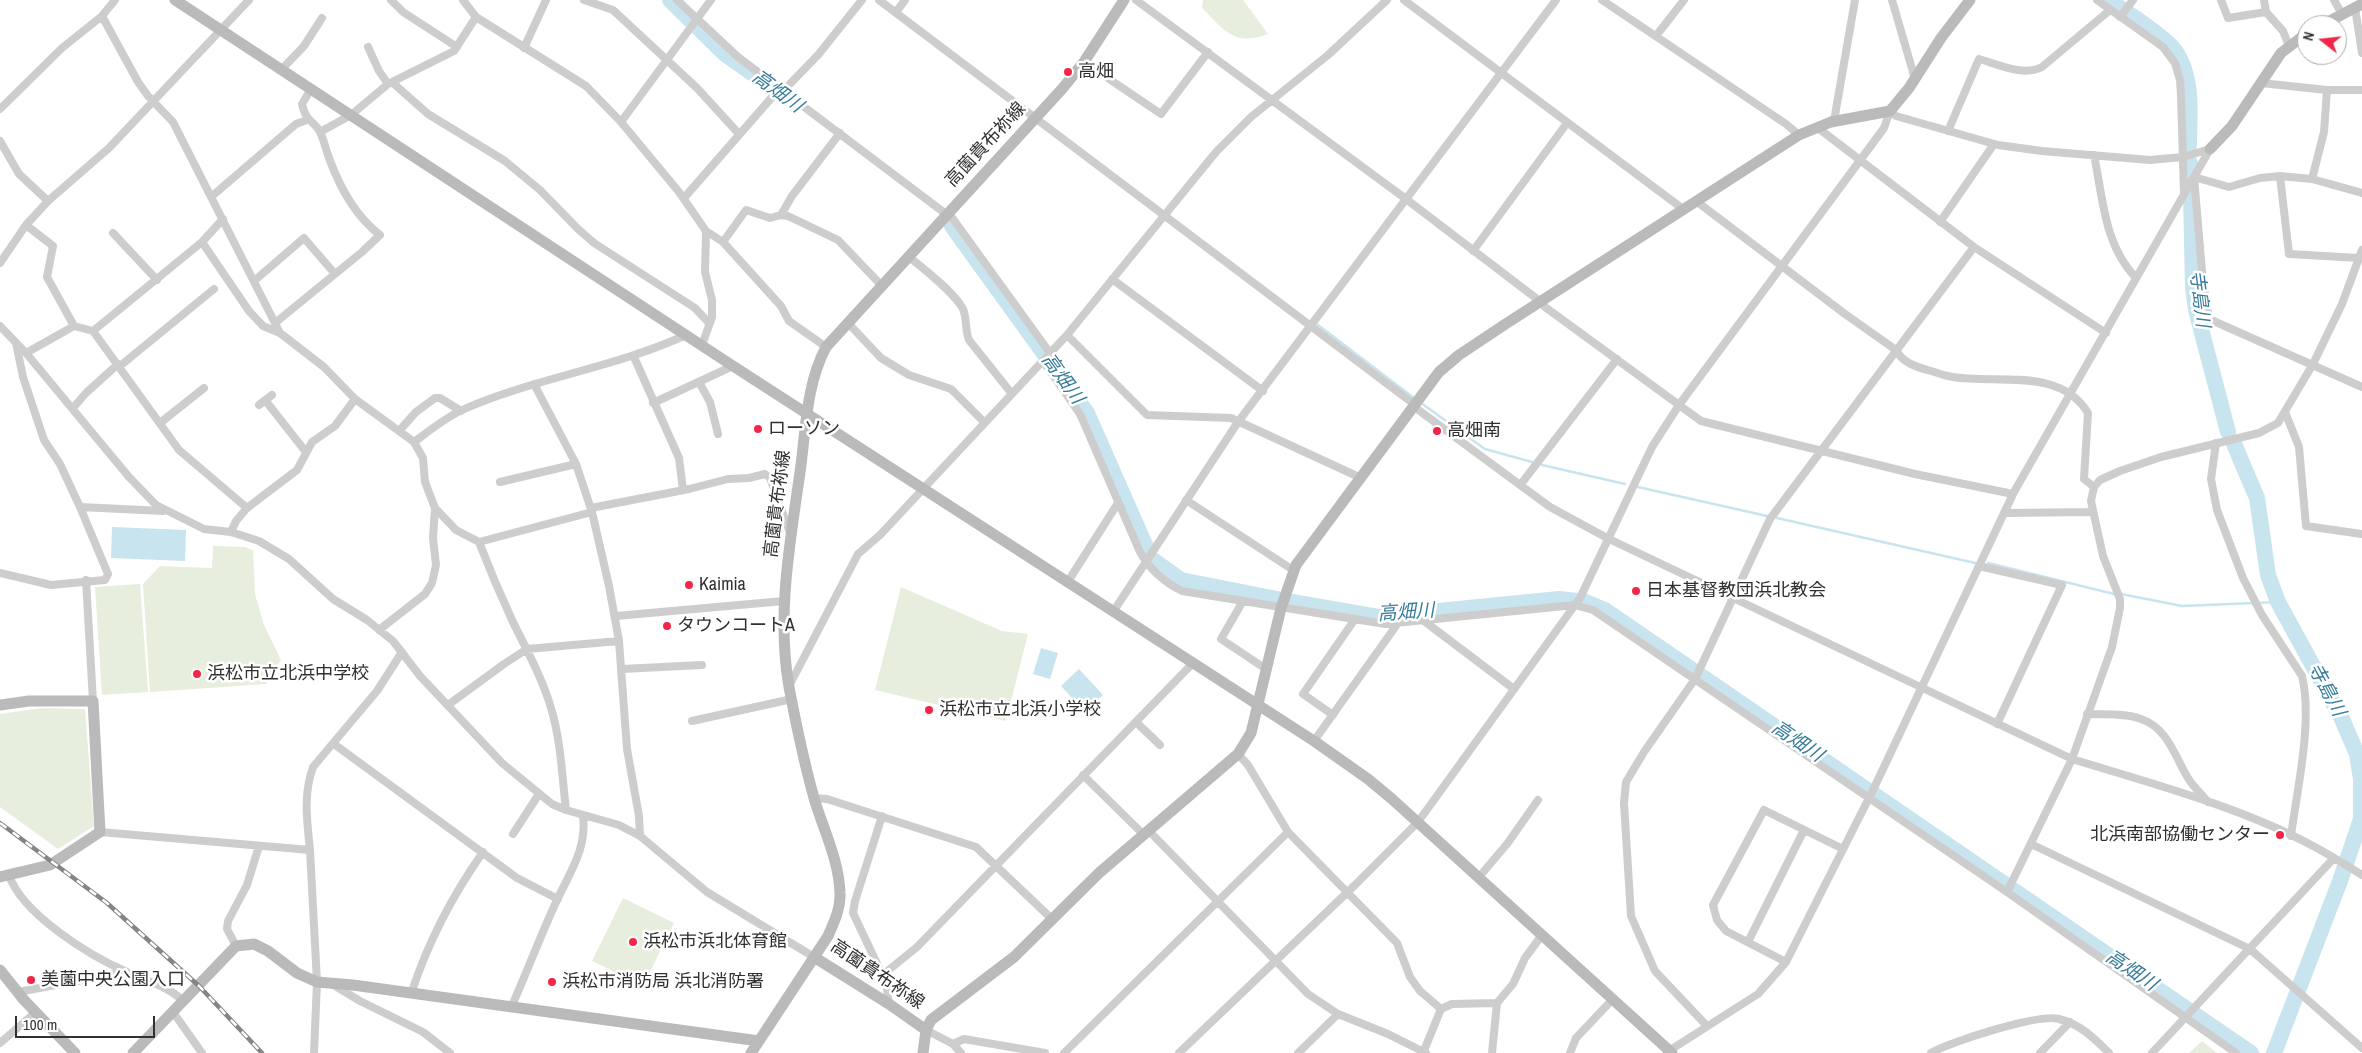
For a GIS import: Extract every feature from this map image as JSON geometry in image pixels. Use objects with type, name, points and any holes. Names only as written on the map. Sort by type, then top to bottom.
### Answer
[{"type":"street","points":[[0,109],[62,48],[102,16],[115,0]]},
{"type":"street","points":[[175,0],[733,366],[1314,741],[1368,779],[1479,877],[1669,1052],[1758,994],[1786,962],[1871,794],[2013,494],[2210,149],[2232,126],[2276,60],[2297,40]]},
{"type":"street","points":[[0,263],[26,225],[48,201],[109,148],[222,31],[249,0]]},
{"type":"street","points":[[391,0],[403,12],[457,47]]},
{"type":"street","points":[[462,0],[476,17],[586,86],[621,122],[684,198],[706,231],[723,242],[781,306],[789,321],[826,347]]},
{"type":"street","points":[[524,48],[546,0]]},
{"type":"street","points":[[584,0],[613,10],[697,88],[739,134]]},
{"type":"street","points":[[677,0],[694,22],[779,91],[838,136],[947,213],[1047,357],[1080,414],[1118,504],[1146,562],[1166,583],[1182,591],[1385,624],[1577,602],[1697,675],[1871,794],[2190,1013],[2236,1053]]},
{"type":"street","points":[[621,122],[711,0]]},
{"type":"street","points":[[684,198],[779,91],[818,55],[862,0]]},
{"type":"street","points":[[878,0],[1312,325],[1550,507],[1609,539],[2072,759],[2209,803],[2291,836],[2362,875]]},
{"type":"street","points":[[896,12],[905,0]]},
{"type":"street","name":"高薗貴布祢線","points":[[923,1053],[926,1030],[889,1004],[814,957],[833,926],[840,894],[836,865],[814,798],[789,686],[783,639],[784,601],[791,537],[813,376],[826,347],[1084,62],[1124,0]]},
{"type":"street","points":[[1136,0],[1406,199],[1545,307],[1702,421],[1711,425],[1915,474],[2013,494]]},
{"type":"street","points":[[789,686],[858,554],[880,535],[1067,335],[1216,152],[1272,100],[1328,55],[1387,0]]},
{"type":"street","points":[[1404,0],[1683,209]]},
{"type":"street","points":[[1113,612],[1238,422],[1556,0]]},
{"type":"street","points":[[1602,0],[1799,135]]},
{"type":"street","points":[[1656,36],[1684,0]]},
{"type":"street","points":[[1834,121],[1855,0]]},
{"type":"street","points":[[1892,0],[1915,78]]},
{"type":"street","points":[[1180,1053],[1418,822],[1577,602],[1652,447],[1679,405],[1884,128],[1890,111],[1970,0]]},
{"type":"street","points":[[2097,0],[2110,10],[2123,14],[2163,47],[2175,63],[2182,96],[2184,194]]},
{"type":"street","points":[[2123,14],[2133,0]]},
{"type":"street","points":[[2220,0],[2228,18],[2266,12]]},
{"type":"street","points":[[2264,0],[2266,12],[2283,31],[2289,46]]},
{"type":"street","points":[[2334,0],[2342,14],[2358,6],[2362,53]]},
{"type":"street","points":[[1948,131],[1979,59],[2025,72],[2034,72],[2110,10]]},
{"type":"street","points":[[102,16],[138,82],[172,122],[280,332]]},
{"type":"street","points":[[320,132],[351,115],[390,83],[454,51],[476,17]]},
{"type":"street","points":[[281,70],[304,46],[322,18]]},
{"type":"street","points":[[368,47],[379,71],[390,83],[428,114],[512,166],[540,190],[578,230],[594,243],[695,308],[709,324]]},
{"type":"street","points":[[1084,62],[1161,114],[1208,52]]},
{"type":"street","points":[[2261,82],[2327,90],[2362,90]]},
{"type":"street","points":[[275,322],[335,274],[380,234],[365,223],[350,203],[334,171],[320,132],[307,120],[302,104],[311,89]]},
{"type":"street","points":[[2312,179],[2324,132],[2327,90]]},
{"type":"street","points":[[961,1053],[953,1044],[926,1030],[931,1020],[993,975],[1026,947],[1052,919],[1146,833],[1238,754],[1251,732],[1281,608],[1293,570],[1304,552],[1415,403],[1439,372],[1452,360],[1799,135],[1834,121],[1890,111],[1896,116],[1994,144],[2150,160],[2182,157],[2210,149]]},
{"type":"street","points":[[211,197],[296,124],[307,120]]},
{"type":"street","points":[[1473,251],[1567,123]]},
{"type":"street","points":[[1818,128],[1974,247],[2106,333]]},
{"type":"street","points":[[781,216],[792,196],[838,136]]},
{"type":"street","points":[[0,141],[19,174],[48,201]]},
{"type":"street","points":[[1940,222],[1994,144]]},
{"type":"street","points":[[2094,155],[2102,202],[2112,238],[2121,259],[2136,278]]},
{"type":"street","points":[[2194,177],[2229,187],[2260,178],[2280,176],[2312,179],[2362,193]]},
{"type":"street","points":[[2280,176],[2289,254],[2359,258]]},
{"type":"street","points":[[2194,177],[2203,283],[2209,318],[2362,387]]},
{"type":"street","points":[[1696,201],[1782,267],[1896,350],[1901,359],[1919,368],[1953,377],[2041,382],[2070,394],[2082,404],[2088,413],[2084,479],[2094,487]]},
{"type":"street","points":[[723,242],[746,210],[770,218],[788,216],[838,240],[882,286]]},
{"type":"street","points":[[93,331],[202,242],[223,220]]},
{"type":"street","points":[[26,225],[53,246],[47,277],[74,326]]},
{"type":"street","points":[[702,345],[712,317],[712,300],[705,272],[706,231]]},
{"type":"street","points":[[113,233],[157,280]]},
{"type":"street","points":[[254,281],[304,238],[335,274]]},
{"type":"street","points":[[202,242],[249,311],[264,326],[280,332],[324,367],[355,399],[414,442],[423,458],[425,482],[435,508],[456,530],[479,542],[496,586],[527,649],[554,720],[566,810]]},
{"type":"street","points":[[1707,1026],[1656,971],[1631,916],[1624,803],[1625,789],[1629,776],[1697,675],[1770,519],[1974,247]]},
{"type":"street","points":[[2009,889],[2072,759],[2112,647],[2120,599],[2103,556],[2091,494],[2094,487],[2100,480],[2120,471],[2161,457],[2270,430],[2278,423],[2313,364],[2359,269],[2359,258],[2362,250]]},
{"type":"street","points":[[908,256],[935,278],[963,310],[969,340],[1012,394]]},
{"type":"street","points":[[1112,279],[1263,391]]},
{"type":"street","points":[[74,408],[86,393],[214,289]]},
{"type":"street","points":[[848,323],[881,358],[910,375],[951,389],[985,423]]},
{"type":"street","points":[[0,326],[74,408],[129,478],[156,505],[204,529],[231,532],[258,540],[288,559],[333,599],[379,630],[402,652],[420,676],[502,762],[539,794],[556,806],[619,826],[640,836],[707,892],[814,957],[751,1053]]},
{"type":"street","points":[[26,353],[74,326],[93,331],[179,450],[247,508]]},
{"type":"street","points":[[414,442],[461,411],[534,384],[634,357],[686,335]]},
{"type":"street","points":[[1067,335],[1147,415],[1218,416],[1231,418],[1360,478]]},
{"type":"street","points":[[0,573],[51,585],[86,580],[105,580],[108,574],[60,464],[44,440],[23,376],[16,342]]},
{"type":"street","points":[[634,357],[679,458],[683,490]]},
{"type":"street","points":[[1521,484],[1617,359]]},
{"type":"street","points":[[653,402],[733,366]]},
{"type":"street","points":[[699,382],[710,402],[718,434]]},
{"type":"street","points":[[534,384],[576,464],[591,510],[616,616],[622,669],[627,749],[640,816],[640,836]]},
{"type":"street","points":[[160,423],[204,388]]},
{"type":"street","points":[[272,395],[262,403],[306,452]]},
{"type":"street","points":[[399,431],[420,408],[435,398],[440,398],[461,411]]},
{"type":"street","points":[[231,532],[236,521],[247,508],[298,470],[312,442],[335,426],[355,399]]},
{"type":"street","points":[[2285,412],[2298,447],[2306,526],[2362,534]]},
{"type":"street","points":[[2216,443],[2211,478],[2213,494],[2243,578],[2256,603],[2302,676],[2304,685],[2304,733],[2291,836]]},
{"type":"street","points":[[500,482],[576,464]]},
{"type":"street","points":[[479,542],[591,510],[728,479],[768,475],[791,537]]},
{"type":"street","points":[[1186,500],[1293,570]]},
{"type":"street","points":[[1067,583],[1118,504]]},
{"type":"street","points":[[80,507],[166,511]]},
{"type":"street","points":[[379,630],[425,594],[432,583],[436,565],[433,538],[435,508]]},
{"type":"street","points":[[2004,513],[2094,512]]},
{"type":"street","points":[[1979,566],[2062,585],[1997,724]]},
{"type":"street","points":[[86,580],[100,832]]},
{"type":"street","points":[[616,616],[784,601]]},
{"type":"street","points":[[1243,601],[1221,639],[1266,670]]},
{"type":"street","points":[[1334,714],[1304,694],[1355,619]]},
{"type":"street","points":[[1424,621],[1514,689]]},
{"type":"street","points":[[1314,741],[1398,623]]},
{"type":"street","points":[[448,706],[527,649],[619,641]]},
{"type":"street","points":[[314,1053],[317,982],[310,850],[305,802],[308,782],[313,767],[382,684],[402,652]]},
{"type":"street","points":[[885,973],[917,947],[1192,664]]},
{"type":"street","points":[[622,669],[702,665]]},
{"type":"street","points":[[692,721],[792,699]]},
{"type":"street","points":[[0,705],[29,700],[92,701]]},
{"type":"street","points":[[2087,714],[2142,719],[2154,727],[2166,737],[2189,780],[2209,803]]},
{"type":"street","points":[[1136,722],[1160,745]]},
{"type":"street","points":[[334,744],[517,878],[558,898]]},
{"type":"street","points":[[1238,754],[1248,765],[1288,832],[1396,943],[1410,977],[1424,995],[1441,1009]]},
{"type":"street","points":[[1083,775],[1218,902],[1308,994],[1338,1014],[1388,1034],[1424,1053],[1441,1009],[1452,1004],[1497,1003]]},
{"type":"street","points":[[512,834],[539,794]]},
{"type":"street","points":[[814,798],[827,799],[976,847],[1052,919]]},
{"type":"street","points":[[1479,877],[1507,844],[1538,800]]},
{"type":"street","points":[[1786,962],[1726,931],[1717,920],[1713,905],[1764,810],[1843,849]]},
{"type":"street","points":[[511,1008],[558,898],[577,862],[585,831],[583,816]]},
{"type":"street","points":[[882,816],[855,901],[853,913],[880,970],[885,973]]},
{"type":"street","points":[[1748,942],[1802,834],[1806,831]]},
{"type":"street","points":[[184,1002],[176,993],[125,972],[84,949],[36,914],[4,876],[50,865],[100,832],[310,850]]},
{"type":"street","points":[[1064,1053],[1288,832]]},
{"type":"street","points":[[2031,844],[2250,949],[2362,1048]]},
{"type":"street","points":[[236,946],[227,929],[228,921],[247,885],[259,846]]},
{"type":"street","points":[[411,994],[435,932],[464,879],[483,852]]},
{"type":"street","points":[[2152,1053],[2334,858]]},
{"type":"street","points":[[1492,1053],[1497,1003],[1513,984],[1525,958],[1542,935]]},
{"type":"street","points":[[133,1053],[236,946],[254,944],[268,951],[297,974],[317,982],[759,1041]]},
{"type":"street","points":[[0,970],[75,1053]]},
{"type":"street","points":[[18,992],[125,972]]},
{"type":"street","points":[[885,973],[889,1004]]},
{"type":"street","points":[[331,983],[360,1001],[423,1032],[450,1053]]},
{"type":"street","points":[[1570,1053],[1576,1038],[1612,1000]]},
{"type":"street","points":[[0,1043],[36,1012]]},
{"type":"street","points":[[173,1012],[202,1053]]},
{"type":"street","points":[[1298,1053],[1338,1014]]},
{"type":"street","points":[[1931,1053],[1942,1046],[2040,1019],[2057,1018],[2076,1024],[2109,1053]]},
{"type":"street","points":[[2040,1053],[2070,1022]]},
{"type":"street","points":[[953,1044],[964,1039],[1045,1053]]},
{"type":"street","points":[[1942,1046],[1950,1053]]},
{"type":"green space","points":[[1203,0],[1243,0],[1268,34],[1246,39],[1230,34],[1202,8]]},
{"type":"green space","points":[[213,546],[245,547],[253,550],[255,594],[264,625],[281,660],[266,684],[150,692],[143,584],[160,566],[212,568]]},
{"type":"green space","points":[[140,584],[148,692],[102,695],[95,587]]},
{"type":"green space","points":[[901,587],[1002,631],[1028,634],[1006,721],[875,690]]},
{"type":"green space","points":[[41,708],[85,709],[94,826],[58,849],[0,807],[0,714]]},
{"type":"green space","name":"浜松市浜北体育館","points":[[623,898],[674,923],[643,986],[592,961]]},
{"type":"green space","points":[[2202,1041],[2217,1053],[2189,1053]]},
{"type":"water","points":[[112,527],[186,530],[185,561],[111,558]]},
{"type":"water","points":[[1041,648],[1058,653],[1050,679],[1033,674]]},
{"type":"water","points":[[1079,669],[1103,695],[1085,712],[1061,686]]},
{"type":"waterway","name":"高畑川","points":[[670,0],[725,54],[787,98]]},
{"type":"waterway","name":"寺島川","points":[[2108,0],[2154,32],[2176,52],[2186,74],[2188,86],[2190,110],[2189,146]]},
{"type":"waterway","name":"寺島川","points":[[2190,163],[2190,176]]},
{"type":"waterway","name":"寺島川","points":[[2191,193],[2193,288],[2196,310],[2228,432]]},
{"type":"waterway","name":"高畑川","points":[[952,226],[1087,413],[1146,547]]},
{"type":"waterway","points":[[1318,325],[1414,398]]},
{"type":"waterway","points":[[1421,403],[1485,449],[1532,462]]},
{"type":"waterway","name":"寺島川","points":[[2234,444],[2257,498],[2268,575],[2278,602],[2342,719],[2357,754],[2361,779],[2361,819],[2340,881],[2274,1053]]},
{"type":"waterway","points":[[1542,465],[1625,484]]},
{"type":"waterway","points":[[1638,487],[1767,516]]},
{"type":"waterway","points":[[1777,518],[1975,563]]},
{"type":"waterway","name":"高畑川","points":[[1153,560],[1181,580],[1277,599]]},
{"type":"waterway","points":[[1988,563],[2114,594]]},
{"type":"waterway","points":[[2121,594],[2182,606],[2278,602]]},
{"type":"waterway","name":"高畑川","points":[[1292,602],[1378,617],[1559,599],[1586,602],[1605,610],[2251,1053]]},
{"type":"railway","points":[[0,823],[107,903],[199,986],[262,1053]]},
{"type":"place","name":"高畑","points":[[1068,72]]},
{"type":"place","name":"ローソン","points":[[758,429]]},
{"type":"place","name":"高畑南","points":[[1437,431]]},
{"type":"place","name":"Kaimia","points":[[689,585]]},
{"type":"place","name":"日本基督教団浜北教会","points":[[1636,591]]},
{"type":"place","name":"タウンコートA","points":[[667,626]]},
{"type":"place","name":"浜松市立北浜中学校","points":[[197,674]]},
{"type":"place","name":"浜松市立北浜小学校","points":[[929,710]]},
{"type":"place","name":"北浜南部協働センター","points":[[2280,835]]},
{"type":"place","name":"浜松市浜北体育館","points":[[633,942]]},
{"type":"place","name":"美薗中央公園入口","points":[[31,980]]},
{"type":"place","name":"浜松市消防局 浜北消防署","points":[[552,982]]}]
